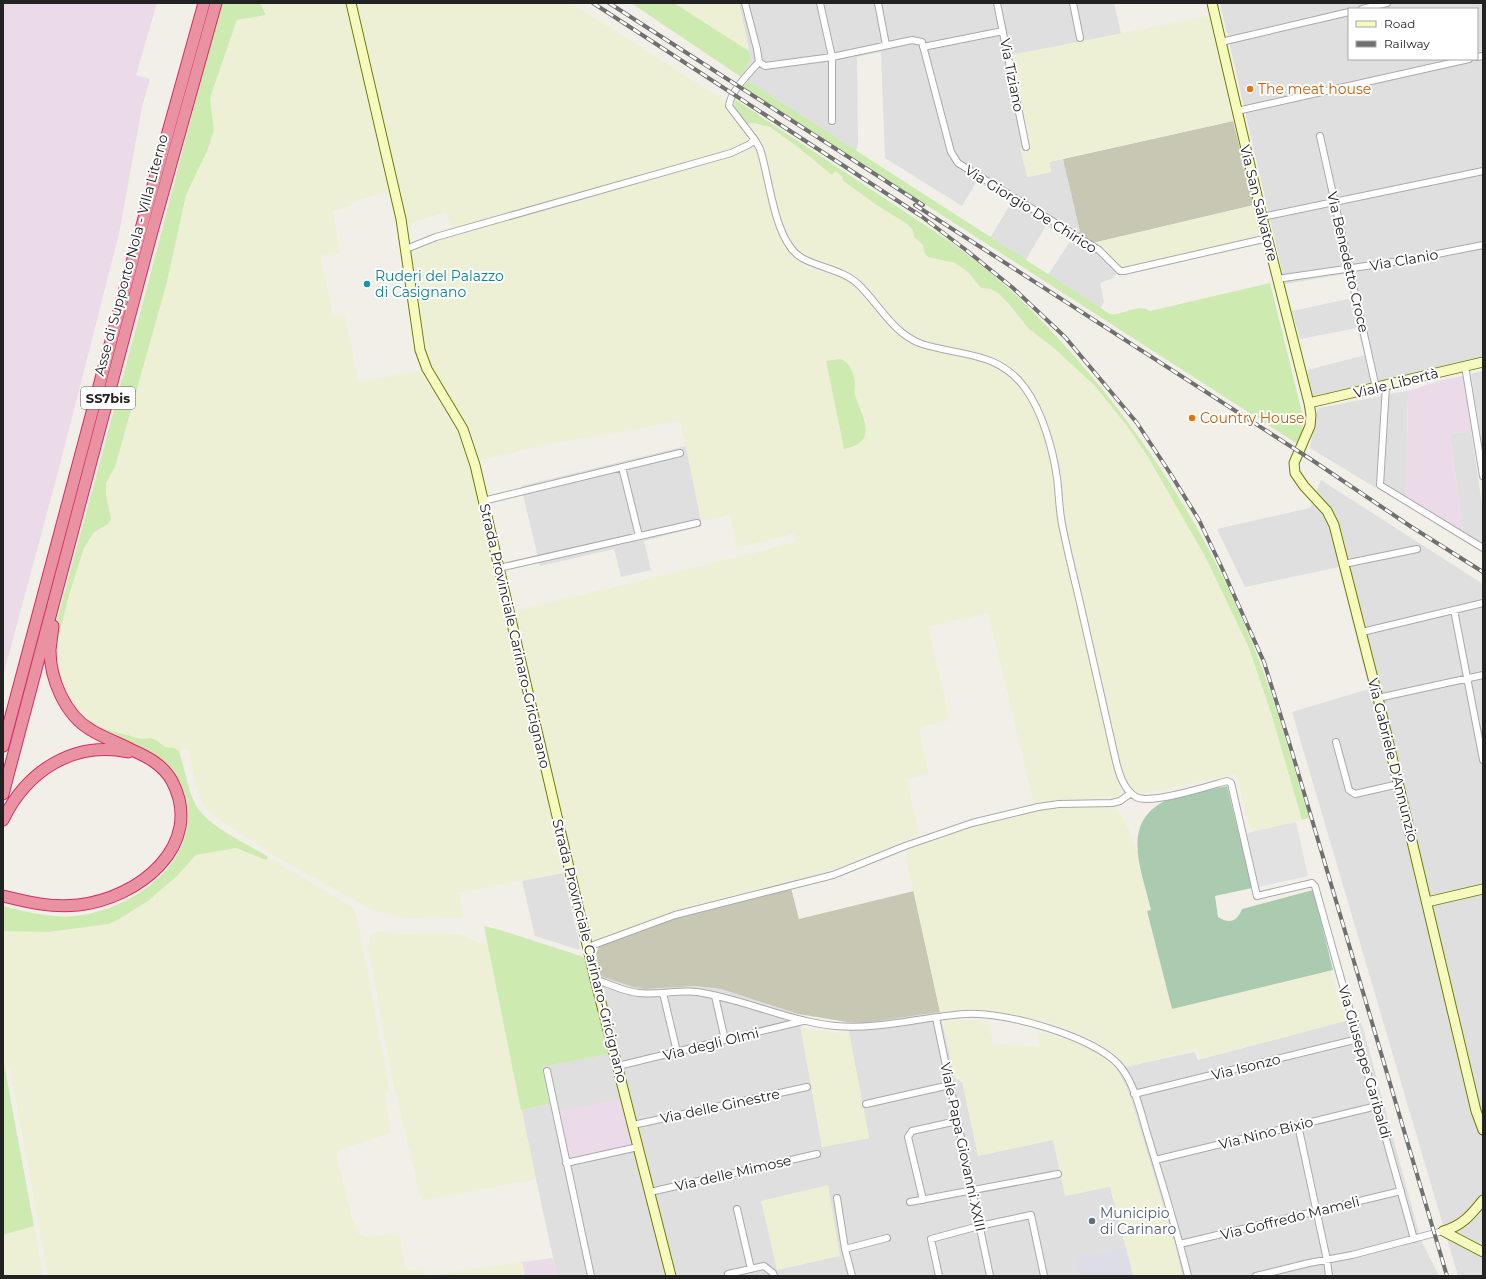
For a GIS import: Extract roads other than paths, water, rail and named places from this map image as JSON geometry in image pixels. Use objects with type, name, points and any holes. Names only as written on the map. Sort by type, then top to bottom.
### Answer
[{"type":"highway","name":"Asse di Supporto Nola - Villa Literno","points":[[3,746],[139,236],[204,3]]},
{"type":"highway","name":"Asse di Supporto Nola - Villa Literno","points":[[3,794],[151,235],[216,3]]},
{"type":"highway","points":[[7,897],[41,905],[78,905],[118,895],[156,870],[168,856],[177,841],[180,824],[178,793],[171,779],[163,769],[146,756],[90,730],[75,717],[58,690],[53,672],[50,651],[57,591]]},
{"type":"highway","points":[[3,728],[29,648]]},
{"type":"highway","points":[[3,820],[19,793],[32,778],[52,764],[68,757],[90,751],[107,749],[146,756]]},
{"type":"street","name":"Strada Provinciale Carinaro-Gricignano","points":[[351,3],[401,218],[420,350],[427,370],[463,429],[474,465],[588,948],[671,1276]]},
{"type":"street","points":[[745,3],[757,48],[759,62],[765,66],[832,57],[912,40],[922,42],[923,47],[1003,31]]},
{"type":"street","points":[[820,3],[832,57],[832,121]]},
{"type":"street","points":[[878,3],[886,45]]},
{"type":"street","name":"Via Tiziano","points":[[997,3],[1026,146]]},
{"type":"street","points":[[1073,3],[1080,38]]},
{"type":"street","name":"Via San Salvatore","points":[[1212,3],[1262,217],[1309,403]]},
{"type":"street","points":[[1366,8],[1388,3]]},
{"type":"street","points":[[1221,42],[1348,12]]},
{"type":"street","name":"Via Giorgio De Chirico","points":[[923,47],[950,152],[958,163],[1099,250],[1120,270],[1124,271],[1268,238]]},
{"type":"street","points":[[1237,111],[1465,60]]},
{"type":"street","points":[[588,948],[682,914],[833,875],[905,846],[972,823],[1038,807],[1059,804],[1120,801],[1131,793],[1125,786],[1121,777],[1115,757],[1062,524],[1057,478],[1052,454],[1041,418],[1025,388],[1011,372],[994,362],[976,355],[924,344],[913,340],[903,334],[891,322],[865,291],[853,280],[798,256],[786,242],[773,200],[763,158],[755,140],[729,106],[729,102],[741,82],[759,62]]},
{"type":"street","name":"Via Benedetto Croce","points":[[1320,136],[1350,269],[1381,387],[1380,485],[1483,548]]},
{"type":"street","points":[[406,249],[436,237],[731,153],[755,140]]},
{"type":"street","points":[[1262,217],[1483,171]]},
{"type":"street","name":"Via Clanio","points":[[1278,279],[1407,260],[1483,245]]},
{"type":"street","name":"Viale Libertà","points":[[1309,403],[1483,362]]},
{"type":"street","points":[[1465,366],[1483,476]]},
{"type":"street","name":"Via Gabriele D'Annunzio","points":[[1309,403],[1311,414],[1310,426],[1294,463],[1295,473],[1304,486],[1327,511],[1334,525],[1399,784],[1476,1111],[1483,1130]]},
{"type":"street","points":[[483,500],[680,453]]},
{"type":"street","points":[[622,467],[639,536]]},
{"type":"street","points":[[499,568],[697,523]]},
{"type":"street","points":[[1344,564],[1417,549]]},
{"type":"street","points":[[1362,632],[1483,603]]},
{"type":"street","points":[[1454,610],[1483,760]]},
{"type":"street","points":[[1378,698],[1483,675]]},
{"type":"street","points":[[1336,742],[1348,790],[1355,794],[1399,784]]},
{"type":"street","name":"Via Giuseppe Garibaldi","points":[[1131,793],[1135,797],[1143,799],[1160,798],[1227,781],[1231,783],[1257,896],[1312,883],[1315,886],[1414,1239]]},
{"type":"street","points":[[1427,902],[1483,889]]},
{"type":"street","points":[[596,979],[639,993],[696,992],[728,998],[804,1021],[835,1026],[867,1027],[967,1014],[999,1016],[1056,1030],[1087,1042],[1107,1054],[1119,1065],[1130,1081],[1180,1244],[1188,1276]]},
{"type":"street","points":[[663,993],[677,1052]]},
{"type":"street","points":[[714,996],[725,1040]]},
{"type":"street","name":"Viale Papa Giovanni XXIII","points":[[936,1018],[990,1276]]},
{"type":"street","name":"Via degli Olmi","points":[[618,1066],[804,1021]]},
{"type":"street","name":"Via Isonzo","points":[[1134,1094],[1358,1039]]},
{"type":"street","points":[[547,1071],[591,1276]]},
{"type":"street","points":[[866,1104],[950,1085]]},
{"type":"street","name":"Via delle Ginestre","points":[[633,1125],[807,1087]]},
{"type":"street","name":"Via Nino Bixio","points":[[1155,1160],[1377,1106]]},
{"type":"street","points":[[923,1200],[908,1137],[912,1131],[958,1121]]},
{"type":"street","points":[[1298,1125],[1317,1211],[1329,1276]]},
{"type":"street","points":[[566,1163],[638,1147]]},
{"type":"street","name":"Via delle Mimose","points":[[650,1192],[817,1154]]},
{"type":"street","points":[[910,1202],[1058,1174]]},
{"type":"street","name":"Via Goffredo Mameli","points":[[1180,1244],[1401,1191]]},
{"type":"street","points":[[837,1198],[845,1249],[852,1276]]},
{"type":"street","points":[[1256,1276],[1352,1255],[1451,1229],[1468,1219],[1483,1200]]},
{"type":"street","points":[[737,1209],[751,1269]]},
{"type":"street","points":[[939,1276],[931,1239],[980,1226],[1031,1215],[1044,1276]]},
{"type":"street","points":[[1443,1231],[1483,1252]]},
{"type":"street","points":[[845,1249],[887,1238]]},
{"type":"street","points":[[728,1274],[764,1266],[773,1273],[774,1276]]},
{"type":"railway","points":[[593,3],[921,216],[966,250],[1013,288],[1065,337],[1137,423],[1199,520],[1264,662],[1447,1276]]},
{"type":"railway","points":[[609,3],[923,205]]},
{"type":"railway","points":[[915,205],[1312,460],[1410,526],[1483,572]]},
{"type":"place","name":"The meat house","points":[[1250,89]]},
{"type":"place","name":"Ruderi del Palazzo di Casignano","points":[[367,284]]},
{"type":"place","name":"Country House","points":[[1192,418]]},
{"type":"place","name":"Municipio di Carinaro","points":[[1092,1221]]}]
